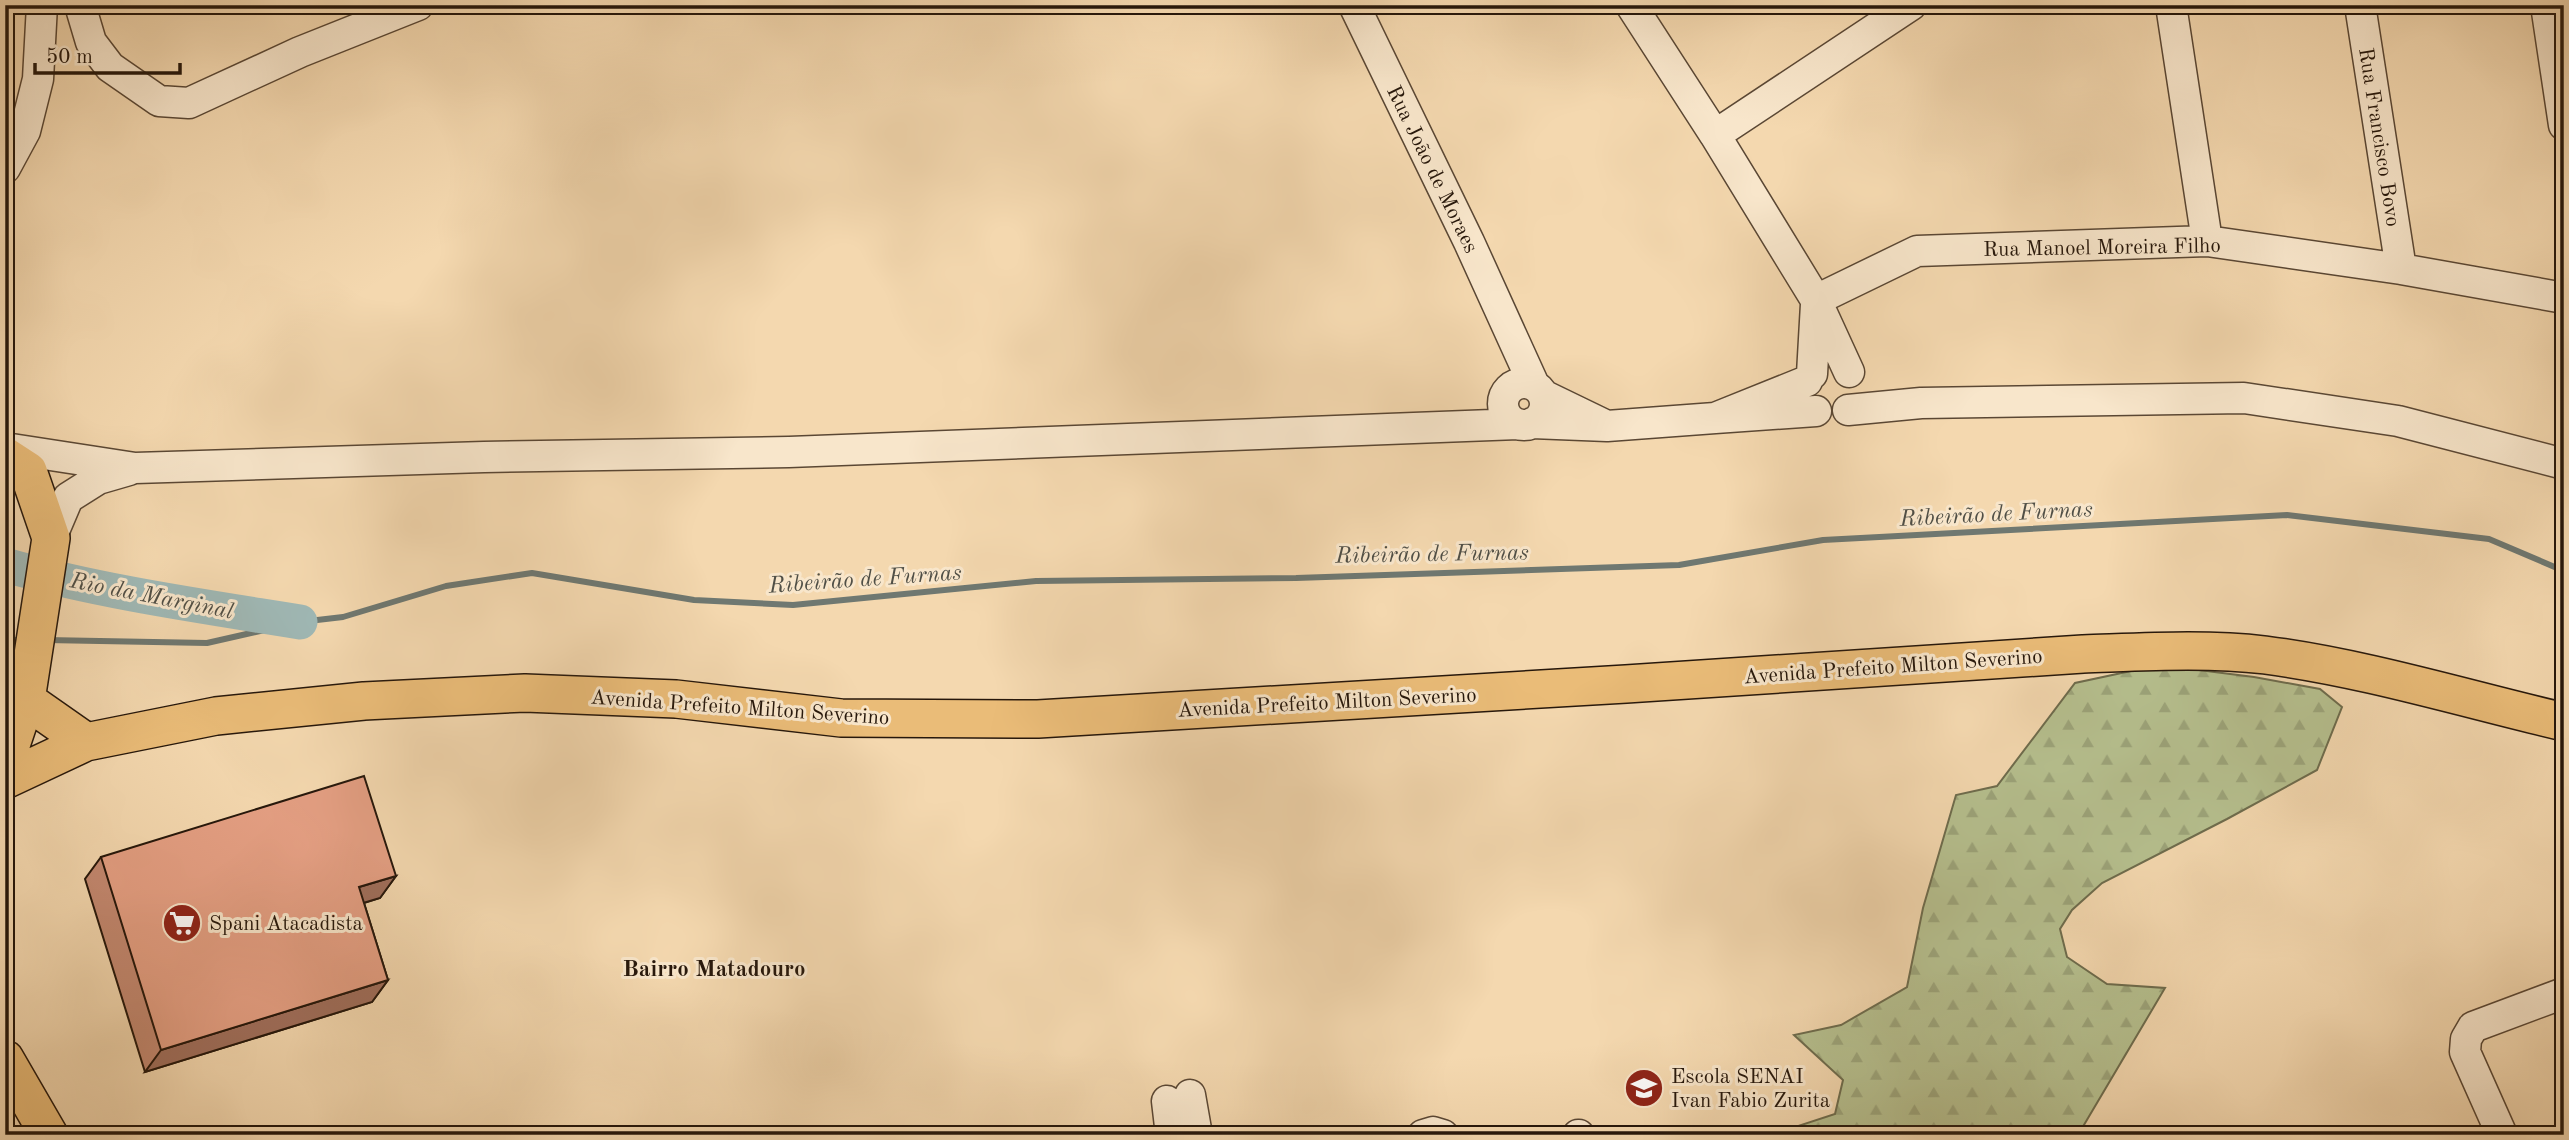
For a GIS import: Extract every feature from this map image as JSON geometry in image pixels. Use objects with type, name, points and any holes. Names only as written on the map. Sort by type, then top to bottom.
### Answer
[{"type":"main road","points":[[5,456],[28,471],[51,538],[26,700],[5,763]]},
{"type":"main road","name":"Avenida Prefeito Milton Severino","points":[[5,780],[86,742],[216,716],[364,701],[525,692],[676,699],[841,718],[1038,719],[1598,686],[2083,653],[2263,655],[2305,662],[2564,722]]},
{"type":"main road","points":[[26,700],[86,742]]},
{"type":"main road","points":[[5,1059],[49,1135]]},
{"type":"street","points":[[5,168],[25,131],[38,79],[42,5]]},
{"type":"street","points":[[79,5],[92,42],[110,67],[159,101],[189,103],[300,52],[418,5]]},
{"type":"street","name":"Rua João de Moraes","points":[[1354,5],[1511,333],[1523,391]]},
{"type":"street","points":[[1631,5],[1816,300],[1852,376],[1856,396],[1847,410]]},
{"type":"street","points":[[1715,135],[1911,5]]},
{"type":"street","points":[[2171,5],[2207,242]]},
{"type":"street","name":"Rua Francisco Bovo","points":[[2360,5],[2400,269]]},
{"type":"street","points":[[2546,5],[2564,125]]},
{"type":"street","name":"Rua Manoel Moreira Filho","points":[[1816,300],[1917,251],[2207,242],[2400,269],[2564,298]]},
{"type":"street","points":[[1816,300],[1807,398],[1816,411]]},
{"type":"street","points":[[1715,418],[1810,378],[1822,367],[1835,365],[1852,376],[1921,403]]},
{"type":"street","points":[[1523,391],[1545,408],[1538,419],[1525,423]]},
{"type":"street","points":[[1442,428],[1523,391],[1607,426]]},
{"type":"street","points":[[5,449],[135,468],[484,457],[789,452],[1525,423],[1607,426],[1816,411],[1832,416],[1847,410],[1921,403],[2244,398],[2398,421],[2564,464]]},
{"type":"street","points":[[51,538],[68,498],[98,479],[135,468]]},
{"type":"street","points":[[2502,1135],[2465,1052],[2466,1039],[2473,1027],[2564,993]]},
{"type":"street","points":[[1171,1135],[1178,1098],[1197,1135]]},
{"type":"street","points":[[1423,1135],[1433,1132],[1443,1135]]},
{"type":"green space","points":[[2159,665],[2254,677],[2320,689],[2342,707],[2317,770],[2102,883],[2072,910],[2060,929],[2067,957],[2107,984],[2165,988],[2078,1135],[1803,1135],[1798,1126],[1835,1114],[1843,1080],[1794,1035],[1841,1025],[1907,987],[1923,908],[1956,795],[1997,786],[2075,683]]},
{"type":"building","points":[[364,776],[396,876],[359,887],[388,980],[161,1050],[101,857]]},
{"type":"waterway","name":"Ribeirão de Furnas","points":[[46,640],[207,643],[300,622],[343,617],[446,586],[532,573],[694,600],[793,605],[1036,581],[1296,578],[1679,565],[1823,540],[2287,515],[2489,539],[2564,571]]},
{"type":"waterway","name":"Rio da Marginal","points":[[5,565],[114,591],[300,622]]},
{"type":"waterway","points":[[5,640],[24,640]]},
{"type":"place","name":"Spani Atacadista","points":[[182,923]]},
{"type":"place","name":"Escola SENAI Ivan Fabio Zurita","points":[[1644,1088]]},
{"type":"district","name":"Bairro Matadouro","points":[[714,968]]}]
